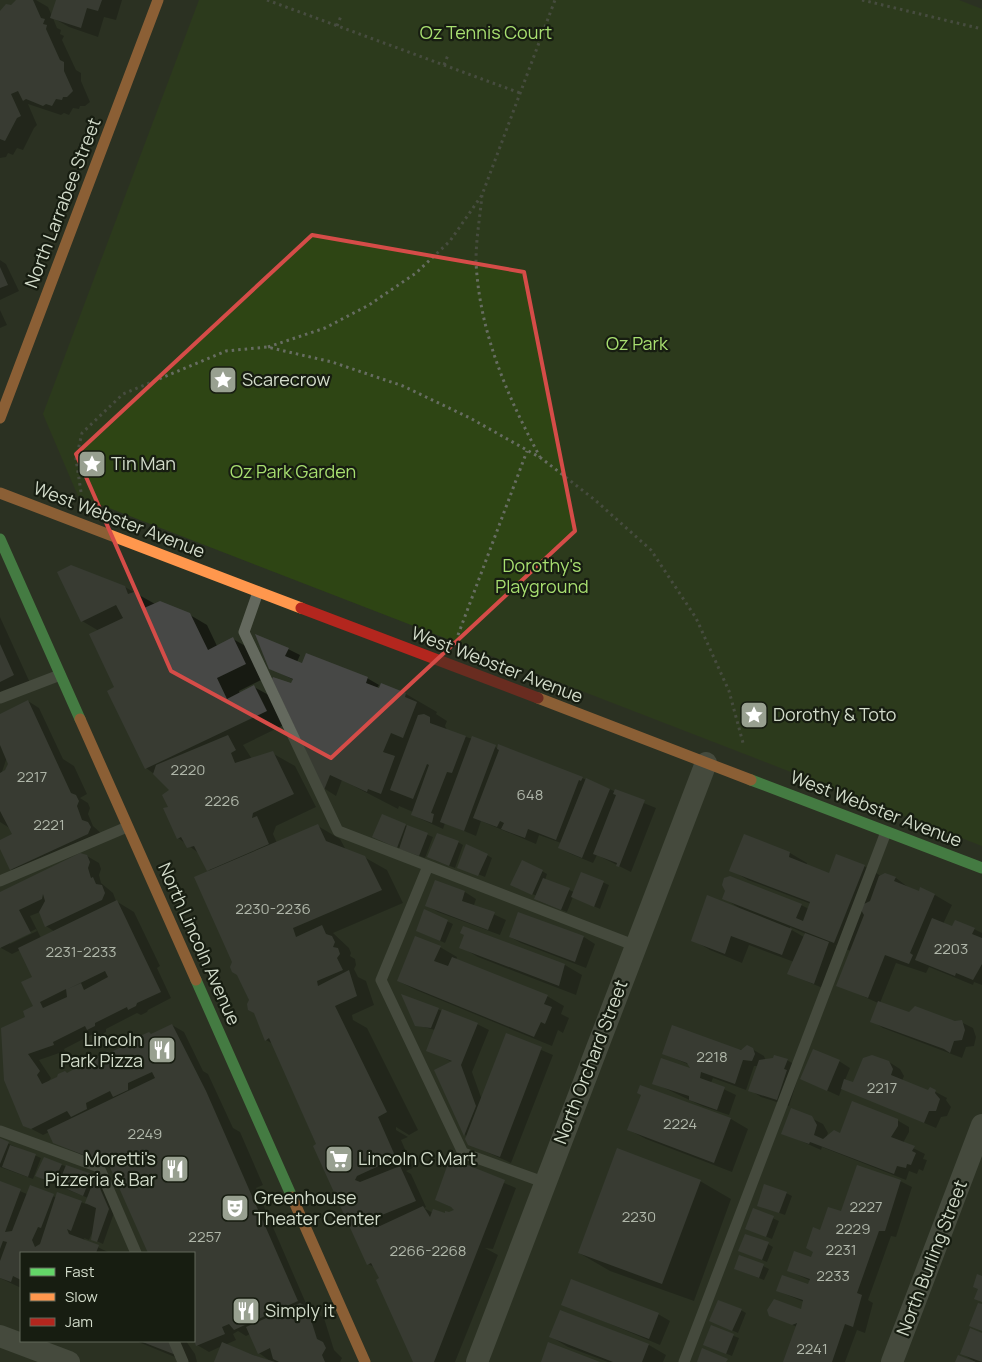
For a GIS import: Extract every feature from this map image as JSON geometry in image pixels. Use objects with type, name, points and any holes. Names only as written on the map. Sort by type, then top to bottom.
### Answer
[{"type":"street","name":"North Larrabee Street","points":[[0,418],[158,0]]},
{"type":"street","name":"West Webster Avenue","points":[[0,493],[982,868]]},
{"type":"street","name":"North Lincoln Avenue","points":[[0,539],[365,1362]]},
{"type":"street","name":"North Orchard Street","points":[[477,1362],[706,763]]},
{"type":"street","name":"North Burling Street","points":[[892,1362],[982,1125]]},
{"type":"street","points":[[0,1336],[69,1362]]},
{"type":"lane","points":[[258,592],[244,632],[338,831],[636,946]]},
{"type":"lane","points":[[0,698],[60,675]]},
{"type":"lane","points":[[0,881],[128,827]]},
{"type":"lane","points":[[684,1362],[886,832]]},
{"type":"lane","points":[[428,866],[381,980],[463,1153],[546,1183]]},
{"type":"lane","points":[[0,1131],[99,1167],[136,1252]]},
{"type":"lane","points":[[174,1342],[183,1362]]},
{"type":"path","points":[[267,0],[520,93]]},
{"type":"path","points":[[81,492],[76,459],[82,433],[123,394],[226,351],[267,347],[326,328],[369,305],[416,274],[450,241],[482,195],[555,0]]},
{"type":"path","points":[[862,0],[982,29]]},
{"type":"path","points":[[337,26],[340,16]]},
{"type":"path","points":[[444,66],[448,55]]},
{"type":"path","points":[[482,195],[476,260],[482,308],[496,359],[514,409],[541,458]]},
{"type":"path","points":[[267,347],[332,362],[403,386],[470,418],[541,458],[595,500],[651,550],[696,618],[729,691],[744,744]]},
{"type":"path","points":[[458,635],[527,451]]},
{"type":"highlighted area","points":[[312,235],[524,272],[575,531],[331,758],[171,671],[76,454]]},
{"type":"green space","name":"Oz Park","points":[[199,0],[959,0],[982,9],[982,846],[78,496],[43,414]]},
{"type":"building","points":[[16,0],[33,0],[41,18],[45,19],[43,24],[47,25],[46,29],[60,60],[64,62],[64,71],[73,91],[67,97],[63,97],[62,100],[56,99],[52,106],[46,104],[43,106],[26,99],[23,101],[18,91],[11,94],[21,116],[17,118],[5,141],[0,139],[0,11],[6,4],[11,5]]},
{"type":"building","points":[[56,0],[102,0],[98,11],[87,8],[81,28],[50,18]]},
{"type":"building","points":[[0,267],[8,285],[0,288]]},
{"type":"building","points":[[71,565],[125,586],[128,594],[137,591],[144,608],[160,601],[190,613],[208,650],[233,637],[246,664],[217,678],[227,699],[254,685],[267,711],[145,769],[107,691],[114,687],[89,634],[123,618],[116,605],[81,622],[57,572]]},
{"type":"building","points":[[255,634],[289,648],[285,656],[302,663],[306,653],[368,677],[366,683],[379,688],[381,683],[406,693],[405,697],[417,702],[403,738],[391,733],[383,752],[395,756],[381,794],[368,789],[367,792],[330,775],[324,790],[272,679],[273,677],[291,683],[293,679],[269,669]]},
{"type":"building","points":[[0,644],[14,675],[0,682]]},
{"type":"building","points":[[28,700],[71,793],[76,795],[79,801],[77,806],[82,820],[88,822],[91,827],[88,834],[10,870],[0,849],[0,840],[12,834],[0,811],[0,773],[5,770],[8,764],[0,745],[0,714]]},
{"type":"building","points":[[424,714],[430,717],[430,723],[466,736],[452,773],[447,772],[431,813],[434,814],[432,823],[411,815],[429,765],[427,764],[413,799],[390,790],[418,715]]},
{"type":"building","points":[[228,735],[236,750],[231,753],[235,763],[273,751],[294,794],[253,813],[252,818],[257,816],[269,844],[207,871],[194,846],[187,848],[181,837],[177,839],[163,808],[168,807],[162,795],[169,790],[153,774],[156,765]]},
{"type":"building","points":[[472,736],[496,745],[464,831],[440,822]]},
{"type":"building","points":[[498,744],[583,777],[581,781],[579,780],[556,840],[528,829],[525,838],[501,829],[504,823],[500,821],[497,827],[473,818],[499,750],[497,749]]},
{"type":"building","points":[[586,778],[610,789],[582,858],[558,848]]},
{"type":"building","points":[[615,789],[645,800],[619,867],[616,866],[617,863],[593,854],[616,795],[613,794]]},
{"type":"building","points":[[382,814],[406,824],[397,848],[372,837]]},
{"type":"building","points":[[318,824],[326,841],[365,856],[382,890],[293,928],[296,937],[322,925],[326,934],[332,936],[335,942],[333,947],[338,948],[340,954],[337,958],[343,970],[317,981],[318,986],[349,970],[357,996],[335,1006],[387,1112],[378,1117],[396,1158],[357,1176],[355,1180],[360,1182],[400,1166],[416,1201],[377,1217],[374,1224],[380,1226],[423,1206],[430,1217],[433,1209],[445,1213],[445,1211],[454,1210],[435,1200],[450,1158],[505,1180],[434,1362],[413,1362],[376,1280],[379,1278],[371,1263],[367,1265],[313,1146],[316,1144],[269,1038],[265,1041],[254,1013],[248,1010],[247,1004],[249,1000],[237,975],[232,972],[230,967],[232,962],[194,877]]},
{"type":"building","points":[[407,825],[428,833],[419,856],[399,849]]},
{"type":"building","points":[[437,833],[459,841],[449,866],[427,857]]},
{"type":"building","points":[[744,834],[790,852],[789,857],[829,873],[836,854],[865,865],[834,943],[722,899],[725,891],[722,885],[724,878],[730,876],[802,904],[796,918],[803,921],[810,902],[729,871]]},
{"type":"building","points":[[466,844],[488,854],[478,876],[457,868]]},
{"type":"building","points":[[80,853],[87,855],[90,862],[88,868],[91,878],[93,877],[96,884],[102,885],[105,893],[102,900],[45,927],[39,912],[45,901],[43,894],[42,899],[19,910],[31,933],[0,948],[0,892]]},
{"type":"building","points":[[522,860],[543,870],[532,895],[510,885]]},
{"type":"building","points":[[581,872],[604,881],[594,907],[571,897]]},
{"type":"building","points":[[885,873],[896,877],[894,881],[919,891],[920,887],[935,894],[910,953],[913,955],[909,964],[885,955],[868,998],[836,986],[864,915],[861,910],[864,904],[870,901],[879,876]]},
{"type":"building","points":[[543,878],[570,888],[561,910],[534,899]]},
{"type":"building","points":[[435,880],[465,891],[462,901],[495,912],[488,930],[425,906]]},
{"type":"building","points":[[707,895],[792,929],[782,955],[731,936],[725,954],[691,941]]},
{"type":"building","points":[[117,900],[161,992],[137,1003],[136,1006],[128,1010],[127,1007],[95,1023],[95,1026],[87,1030],[85,1026],[53,1042],[54,1045],[28,1054],[40,1071],[37,1075],[42,1084],[57,1077],[58,1074],[65,1071],[67,1073],[107,1051],[109,1053],[140,1038],[140,1036],[149,1032],[151,1034],[172,1024],[206,1091],[298,1301],[234,1330],[229,1324],[222,1327],[225,1334],[196,1346],[195,1252],[148,1252],[109,1165],[53,1143],[47,1130],[155,1078],[152,1072],[128,1083],[128,1090],[113,1097],[110,1091],[86,1103],[87,1109],[71,1117],[67,1111],[31,1129],[23,1126],[4,1080],[1,1028],[25,1017],[23,1011],[33,1006],[21,982],[32,977],[18,948]],"holes":[[[105,971],[108,977],[84,990],[81,983],[68,989]],[[66,989],[67,997],[43,1008],[40,1002]]]},
{"type":"building","points":[[424,909],[448,920],[440,941],[416,931]]},
{"type":"building","points":[[518,912],[584,936],[575,962],[509,937]]},
{"type":"building","points":[[932,918],[952,926],[955,920],[975,928],[972,934],[982,938],[982,964],[973,980],[956,973],[955,976],[915,960]]},
{"type":"building","points":[[463,926],[565,964],[559,986],[459,948],[464,935],[460,933]]},
{"type":"building","points":[[805,933],[829,942],[814,984],[787,974]]},
{"type":"building","points":[[415,936],[441,946],[434,961],[448,966],[452,957],[548,995],[544,1004],[552,1007],[545,1024],[541,1022],[534,1037],[397,981]]},
{"type":"building","points":[[401,994],[439,1008],[431,1028],[415,1026]]},
{"type":"building","points":[[878,1001],[909,1012],[915,1006],[955,1021],[962,1020],[965,1030],[962,1040],[954,1041],[950,1053],[944,1049],[870,1022]]},
{"type":"building","points":[[442,1009],[478,1023],[461,1065],[476,1106],[464,1136],[434,1070],[452,1061],[426,1051]]},
{"type":"building","points":[[672,1025],[741,1050],[747,1045],[753,1048],[755,1054],[752,1061],[743,1060],[735,1084],[701,1072],[700,1078],[725,1087],[717,1110],[689,1100],[689,1096],[652,1084],[661,1058],[690,1068],[687,1063],[662,1054]]},
{"type":"building","points":[[506,1033],[542,1047],[500,1157],[468,1145],[465,1139]]},
{"type":"building","points":[[813,1049],[840,1060],[827,1091],[800,1079]]},
{"type":"building","points":[[774,1055],[788,1059],[784,1069],[787,1070],[777,1100],[748,1091],[759,1060],[773,1058]]},
{"type":"building","points":[[872,1055],[889,1061],[893,1069],[891,1075],[928,1090],[930,1087],[936,1090],[935,1093],[940,1099],[936,1111],[929,1111],[924,1123],[841,1089],[844,1079],[853,1082],[863,1058]]},
{"type":"building","points":[[640,1085],[731,1118],[714,1163],[627,1130],[641,1095],[637,1093]]},
{"type":"building","points":[[852,1101],[898,1119],[898,1126],[891,1137],[915,1146],[912,1151],[916,1153],[911,1165],[907,1164],[906,1168],[897,1166],[894,1174],[810,1142],[809,1144],[781,1134],[791,1108],[812,1116],[817,1125],[814,1135],[823,1139],[834,1130],[840,1133]]},
{"type":"building","points":[[0,1138],[9,1142],[0,1164]]},
{"type":"building","points":[[10,1145],[36,1154],[28,1177],[2,1167]]},
{"type":"building","points":[[617,1148],[701,1180],[662,1284],[578,1253]]},
{"type":"building","points":[[44,1157],[62,1164],[53,1183],[35,1176]]},
{"type":"building","points":[[66,1165],[92,1174],[83,1196],[58,1185]]},
{"type":"building","points":[[857,1165],[901,1180],[885,1231],[879,1231],[857,1293],[862,1295],[853,1327],[845,1324],[832,1362],[783,1362],[797,1323],[792,1325],[769,1316],[767,1310],[774,1299],[801,1309],[803,1300],[776,1291],[782,1275],[808,1284],[810,1279],[787,1271],[794,1251],[811,1257],[813,1252],[806,1248],[813,1227],[820,1230],[828,1207],[841,1211]]},
{"type":"building","points":[[95,1177],[109,1209],[97,1242],[91,1240],[96,1208],[85,1203]]},
{"type":"building","points":[[0,1181],[21,1189],[5,1232],[12,1231],[30,1185],[54,1194],[41,1228],[38,1227],[32,1240],[35,1247],[40,1244],[57,1192],[82,1201],[71,1231],[67,1229],[69,1234],[99,1245],[96,1252],[20,1252],[20,1280],[13,1276],[11,1282],[0,1278],[0,1261],[7,1242],[3,1241],[0,1249]]},
{"type":"building","points":[[764,1184],[787,1192],[779,1213],[757,1206]]},
{"type":"building","points":[[753,1208],[774,1216],[766,1237],[745,1229]]},
{"type":"building","points":[[745,1234],[769,1242],[762,1260],[738,1251]]},
{"type":"building","points":[[739,1255],[764,1264],[759,1278],[734,1269]]},
{"type":"building","points":[[977,1274],[982,1276],[982,1302],[974,1299],[978,1289],[973,1287]]},
{"type":"building","points":[[571,1279],[659,1313],[649,1339],[561,1305]]},
{"type":"building","points":[[718,1300],[742,1309],[732,1331],[709,1321]]},
{"type":"building","points":[[300,1303],[307,1307],[317,1339],[323,1342],[326,1348],[322,1355],[325,1362],[279,1362],[273,1359],[270,1348],[258,1354],[246,1327]]},
{"type":"building","points":[[978,1303],[982,1304],[982,1331],[969,1326]]},
{"type":"building","points":[[560,1310],[649,1344],[642,1362],[613,1362],[549,1337]]},
{"type":"building","points":[[711,1325],[734,1334],[726,1354],[703,1345]]},
{"type":"building","points":[[970,1328],[982,1333],[982,1362],[960,1354]]},
{"type":"building","points":[[143,1342],[173,1342],[176,1355]]},
{"type":"building","points":[[222,1342],[253,1355],[275,1362],[214,1362]]},
{"type":"building","points":[[548,1342],[600,1362],[541,1362]]},
{"type":"building","points":[[702,1348],[728,1359],[726,1362],[697,1362]]},
{"type":"building","points":[[958,1355],[976,1362],[955,1362]]},
{"type":"traffic: fast","points":[[0,539],[80,719]]},
{"type":"traffic: fast","points":[[751,780],[982,868]]},
{"type":"traffic: fast","points":[[196,980],[292,1197]]},
{"type":"traffic: slow","points":[[0,418],[158,0]]},
{"type":"traffic: slow","points":[[0,493],[301,608]]},
{"type":"traffic: slow","points":[[538,698],[751,780]]},
{"type":"traffic: slow","points":[[80,719],[196,980]]},
{"type":"traffic: slow","points":[[292,1197],[365,1362]]},
{"type":"traffic: jam","points":[[301,608],[538,698]]},
{"type":"place","name":"Scarecrow","points":[[223,380]]},
{"type":"place","name":"Tin Man","points":[[92,464]]},
{"type":"place","name":"Dorothy & Toto","points":[[754,715]]},
{"type":"place","name":"Lincoln Park Pizza","points":[[162,1050]]},
{"type":"place","name":"Lincoln C Mart","points":[[339,1159]]},
{"type":"place","name":"Moretti's Pizzeria & Bar","points":[[175,1169]]},
{"type":"place","name":"Greenhouse Theater Center","points":[[235,1208]]},
{"type":"place","name":"Simply it","points":[[246,1311]]},
{"type":"park label","name":"Oz Tennis Court","points":[[486,33]]},
{"type":"park label","name":"Oz Park Garden","points":[[293,472]]},
{"type":"park label","name":"Dorothy's Playground","points":[[542,576]]}]
